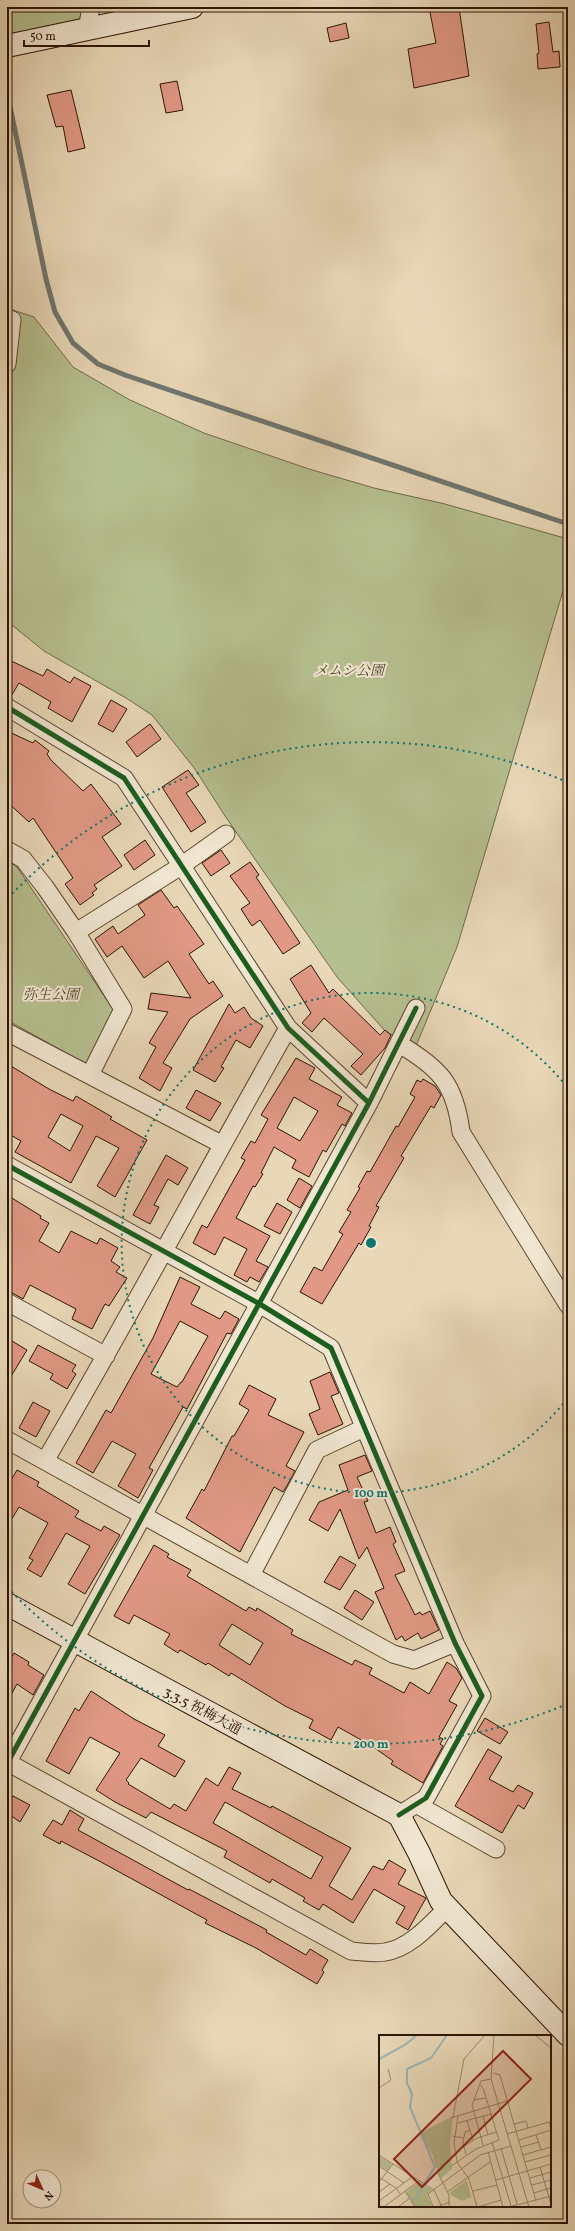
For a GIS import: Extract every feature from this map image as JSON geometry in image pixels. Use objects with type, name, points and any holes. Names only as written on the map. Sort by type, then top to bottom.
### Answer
[{"type":"street","points":[[87,30],[91,7]]},
{"type":"street","points":[[10,46],[192,7]]},
{"type":"street","points":[[7,318],[12,320],[7,364]]},
{"type":"street","points":[[7,708],[124,778],[288,1028],[369,1102]]},
{"type":"street","points":[[76,932],[181,866],[226,834]]},
{"type":"street","points":[[7,850],[23,859],[76,932],[123,1009],[90,1075]]},
{"type":"street","points":[[416,1008],[369,1102],[8,1762],[350,1952],[386,1952],[404,1944],[424,1930],[448,1908]]},
{"type":"street","points":[[46,1461],[106,1356],[221,1144],[288,1028]]},
{"type":"street","points":[[7,1032],[221,1144]]},
{"type":"street","points":[[399,1044],[426,1059],[440,1074],[451,1091],[458,1112],[461,1132],[568,1305]]},
{"type":"street","points":[[7,1165],[163,1250],[258,1304],[331,1348],[454,1643],[482,1696],[426,1798],[408,1810]]},
{"type":"street","points":[[7,1302],[106,1356]]},
{"type":"street","points":[[251,1575],[317,1450],[364,1428]]},
{"type":"street","points":[[7,1440],[393,1654],[414,1660],[454,1643]]},
{"type":"street","name":"3.3.5 祝梅大通","points":[[7,1604],[74,1640],[408,1810]]},
{"type":"street","points":[[408,1810],[496,1849]]},
{"type":"street","points":[[408,1810],[419,1852],[441,1901],[568,2035]]},
{"type":"green space","points":[[7,7],[83,7],[81,22],[7,38]]},
{"type":"green space","name":"メムシ公園","points":[[7,308],[34,317],[73,367],[130,400],[204,433],[309,469],[374,488],[445,504],[568,539],[568,574],[457,947],[416,1046],[386,1032],[337,977],[225,816],[195,769],[152,715],[126,698],[44,651],[7,621]]},
{"type":"green space","name":"弥生公園","points":[[7,860],[17,867],[115,1012],[88,1065],[7,1020]]},
{"type":"building","points":[[429,7],[459,7],[469,76],[414,88],[408,49],[436,43]]},
{"type":"building","points":[[549,22],[553,52],[559,51],[560,67],[538,69],[537,54],[539,53],[536,24]]},
{"type":"building","points":[[346,23],[349,38],[330,42],[327,28]]},
{"type":"building","points":[[177,81],[183,110],[166,113],[160,84]]},
{"type":"building","points":[[71,90],[85,148],[68,152],[63,126],[56,127],[47,95]]},
{"type":"building","points":[[7,659],[43,676],[47,669],[70,683],[74,677],[91,686],[72,722],[48,708],[51,702],[19,683],[10,698],[7,697]]},
{"type":"building","points":[[111,700],[127,709],[113,732],[98,724]]},
{"type":"building","points":[[150,724],[161,739],[137,757],[126,742]]},
{"type":"building","points":[[7,731],[33,743],[35,740],[49,751],[47,754],[51,760],[83,791],[91,784],[121,824],[102,837],[122,866],[94,885],[97,889],[92,893],[94,895],[80,905],[65,884],[73,878],[33,818],[29,822],[7,802]]},
{"type":"building","points":[[188,770],[199,785],[186,793],[206,822],[191,832],[162,787]]},
{"type":"building","points":[[145,840],[155,855],[134,870],[124,855]]},
{"type":"building","points":[[221,850],[230,863],[211,876],[202,863]]},
{"type":"building","points":[[250,862],[259,875],[256,877],[300,943],[283,954],[260,920],[252,926],[241,909],[250,903],[230,876]]},
{"type":"building","points":[[161,890],[174,908],[177,906],[204,944],[189,954],[209,984],[213,981],[223,996],[190,1019],[163,1063],[172,1068],[160,1091],[139,1078],[156,1047],[149,1043],[168,1012],[148,1009],[151,993],[191,998],[168,961],[144,978],[122,946],[107,957],[95,939],[113,926],[118,934],[145,915],[138,905]]},
{"type":"building","points":[[311,965],[329,993],[333,989],[380,1035],[385,1030],[391,1035],[385,1048],[361,1075],[351,1066],[363,1054],[324,1018],[312,1032],[302,1023],[311,1013],[290,979]]},
{"type":"building","points":[[229,1004],[235,1013],[244,1007],[251,1018],[263,1026],[250,1048],[236,1040],[221,1067],[224,1068],[215,1082],[193,1070]]},
{"type":"building","points":[[296,1058],[315,1068],[309,1079],[342,1097],[337,1105],[352,1113],[345,1126],[342,1124],[326,1152],[323,1150],[309,1177],[292,1168],[296,1160],[274,1147],[261,1173],[263,1174],[255,1187],[253,1186],[236,1218],[270,1236],[256,1261],[268,1267],[259,1282],[250,1277],[247,1282],[234,1275],[247,1249],[224,1237],[215,1255],[193,1243],[202,1225],[207,1228],[245,1160],[241,1158],[251,1141],[255,1143],[268,1119],[261,1115]],"holes":[[[294,1097],[318,1111],[300,1141],[277,1128]]]},
{"type":"building","points":[[11,1066],[49,1089],[73,1101],[76,1096],[112,1117],[110,1119],[147,1140],[115,1197],[97,1186],[119,1148],[96,1136],[71,1183],[15,1152],[21,1141],[7,1133],[7,1073]],"holes":[[[61,1114],[83,1126],[70,1151],[48,1137]]]},
{"type":"building","points":[[423,1079],[435,1086],[441,1095],[434,1108],[431,1106],[401,1156],[404,1158],[376,1206],[379,1207],[369,1226],[371,1227],[361,1245],[359,1243],[322,1304],[300,1292],[314,1267],[322,1271],[343,1234],[339,1232],[351,1212],[347,1210],[360,1188],[358,1187],[367,1171],[370,1172],[396,1126],[398,1127],[415,1097],[410,1094],[417,1080],[421,1082]]},
{"type":"building","points":[[196,1090],[221,1103],[210,1121],[186,1108]]},
{"type":"building","points":[[166,1155],[188,1168],[178,1185],[168,1179],[154,1205],[159,1207],[150,1224],[133,1215]]},
{"type":"building","points":[[299,1178],[312,1186],[300,1208],[287,1200]]},
{"type":"building","points":[[7,1195],[41,1216],[40,1218],[49,1223],[39,1241],[59,1253],[71,1231],[97,1244],[100,1238],[118,1248],[111,1261],[120,1267],[116,1272],[127,1278],[109,1306],[105,1304],[92,1329],[72,1319],[76,1309],[30,1285],[23,1299],[7,1290]]},
{"type":"building","points":[[277,1203],[292,1212],[280,1234],[264,1226]]},
{"type":"building","points":[[180,1277],[200,1287],[191,1304],[220,1319],[225,1311],[239,1319],[231,1334],[227,1333],[187,1409],[183,1407],[149,1468],[153,1470],[138,1498],[118,1486],[136,1454],[112,1441],[93,1473],[76,1463],[106,1410],[111,1413],[153,1338]],"holes":[[[180,1321],[208,1336],[182,1382],[177,1387],[151,1374]]]},
{"type":"building","points":[[7,1338],[27,1350],[7,1383]]},
{"type":"building","points":[[38,1345],[76,1365],[72,1371],[76,1374],[67,1389],[50,1379],[53,1374],[29,1361]]},
{"type":"building","points":[[330,1372],[339,1393],[331,1396],[343,1424],[318,1435],[309,1414],[320,1409],[310,1381]]},
{"type":"building","points":[[249,1385],[276,1399],[268,1415],[304,1432],[286,1466],[295,1471],[283,1492],[274,1487],[240,1552],[186,1518],[202,1489],[204,1491],[232,1436],[234,1436],[249,1410],[239,1404]]},
{"type":"building","points":[[33,1402],[50,1411],[36,1437],[19,1428]]},
{"type":"building","points":[[365,1455],[372,1471],[357,1477],[368,1501],[364,1502],[376,1533],[390,1527],[396,1542],[393,1544],[405,1571],[395,1575],[415,1615],[420,1612],[422,1615],[430,1611],[439,1630],[421,1639],[418,1633],[405,1641],[402,1636],[396,1640],[375,1592],[384,1588],[367,1547],[359,1559],[340,1509],[328,1531],[309,1520],[319,1502],[348,1490],[339,1465]]},
{"type":"building","points":[[17,1470],[39,1482],[37,1486],[79,1511],[75,1517],[101,1531],[104,1526],[120,1535],[85,1594],[68,1584],[90,1546],[66,1533],[41,1577],[27,1569],[33,1560],[29,1558],[48,1523],[19,1507],[7,1527],[7,1487]]},
{"type":"building","points":[[154,1545],[169,1554],[167,1557],[191,1570],[187,1576],[246,1611],[249,1607],[256,1611],[257,1608],[293,1630],[291,1634],[352,1665],[355,1660],[372,1668],[369,1674],[404,1693],[410,1682],[429,1694],[447,1662],[456,1668],[462,1678],[449,1701],[457,1705],[439,1737],[443,1739],[440,1744],[443,1746],[423,1783],[391,1764],[393,1761],[372,1746],[338,1727],[331,1740],[309,1728],[313,1720],[285,1706],[231,1673],[229,1676],[208,1663],[206,1665],[180,1650],[178,1653],[164,1644],[170,1634],[134,1615],[129,1624],[114,1616]],"holes":[[[232,1624],[263,1643],[250,1665],[219,1645]]]},
{"type":"building","points":[[340,1556],[356,1565],[340,1590],[324,1582]]},
{"type":"building","points":[[355,1590],[374,1602],[362,1620],[344,1608]]},
{"type":"building","points":[[14,1653],[29,1662],[28,1665],[44,1675],[33,1695],[17,1684],[7,1702],[7,1665]]},
{"type":"building","points":[[91,1691],[134,1719],[165,1735],[158,1746],[185,1761],[175,1777],[141,1758],[126,1780],[129,1783],[128,1784],[170,1809],[174,1804],[186,1811],[206,1778],[218,1786],[229,1767],[241,1773],[232,1789],[271,1808],[272,1806],[351,1848],[329,1886],[352,1900],[373,1866],[383,1870],[389,1860],[406,1870],[398,1884],[426,1898],[408,1930],[396,1923],[405,1907],[374,1889],[353,1923],[323,1904],[319,1910],[303,1901],[305,1898],[272,1879],[270,1883],[224,1857],[227,1851],[151,1812],[146,1818],[115,1802],[96,1790],[120,1753],[90,1737],[69,1774],[46,1761],[75,1708],[79,1711]],"holes":[[[225,1802],[323,1857],[311,1879],[213,1823]]]},
{"type":"building","points":[[485,1718],[508,1732],[500,1744],[477,1731]]},
{"type":"building","points":[[488,1749],[502,1757],[489,1779],[513,1792],[518,1785],[533,1793],[524,1809],[518,1805],[502,1833],[455,1806]]},
{"type":"building","points":[[13,1796],[30,1805],[20,1822],[7,1813],[7,1805]]},
{"type":"building","points":[[70,1810],[84,1819],[78,1830],[188,1890],[189,1889],[267,1930],[266,1932],[306,1955],[310,1949],[328,1960],[322,1970],[324,1972],[317,1984],[256,1948],[205,1923],[207,1920],[101,1862],[61,1841],[60,1844],[43,1835],[53,1820],[62,1825]]},
{"type":"waterway","points":[[7,92],[46,279],[55,312],[73,343],[98,364],[125,375],[568,524]]},
{"type":"cycle path","points":[[7,707],[124,778],[288,1028],[369,1103]]},
{"type":"cycle path","points":[[8,1762],[369,1103],[416,1008]]},
{"type":"cycle path","points":[[7,1165],[258,1303],[331,1348],[455,1643],[482,1696],[426,1798],[399,1815]]}]
